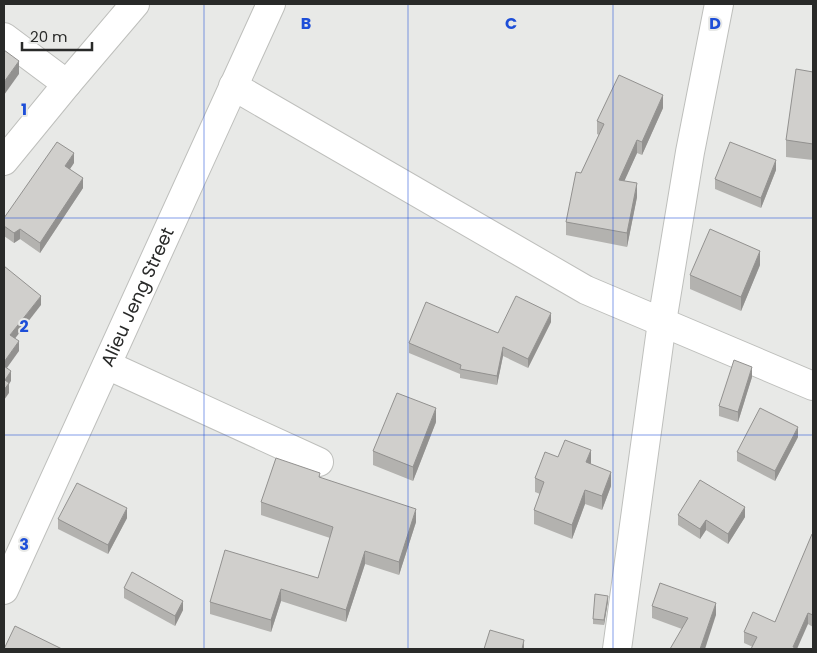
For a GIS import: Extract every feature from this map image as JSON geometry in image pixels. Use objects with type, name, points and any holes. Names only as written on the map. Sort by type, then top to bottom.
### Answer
[{"type":"street","points":[[4,161],[66,84],[136,4]]},
{"type":"street","name":"Alieu Jeng Street","points":[[4,590],[271,4]]},
{"type":"street","points":[[616,649],[662,322],[690,152],[719,4]]},
{"type":"street","points":[[4,38],[66,84]]},
{"type":"street","points":[[233,86],[586,290],[813,386]]},
{"type":"street","points":[[107,365],[318,462]]},
{"type":"building","points":[[4,50],[19,61],[4,82]]},
{"type":"building","points":[[796,69],[813,72],[813,144],[786,140]]},
{"type":"building","points":[[619,75],[663,95],[642,142],[637,140],[619,180],[637,183],[627,233],[566,222],[576,172],[581,173],[604,124],[597,121]]},
{"type":"building","points":[[57,142],[74,153],[65,166],[83,178],[40,243],[20,229],[14,233],[4,226],[4,218]]},
{"type":"building","points":[[730,142],[776,160],[761,198],[715,179]]},
{"type":"building","points":[[710,229],[760,251],[741,297],[690,275]]},
{"type":"building","points":[[4,266],[41,296],[10,335],[19,341],[4,362]]},
{"type":"building","points":[[516,296],[551,313],[528,359],[503,347],[497,376],[460,369],[461,365],[409,343],[426,302],[498,333]]},
{"type":"building","points":[[734,360],[752,367],[738,412],[719,406]]},
{"type":"building","points":[[4,366],[11,371],[5,380],[9,383],[4,390]]},
{"type":"building","points":[[397,393],[436,408],[413,467],[373,451]]},
{"type":"building","points":[[760,408],[798,427],[775,471],[737,452]]},
{"type":"building","points":[[565,440],[591,450],[586,462],[611,472],[602,496],[585,490],[572,525],[534,510],[544,482],[535,478],[545,452],[558,457]]},
{"type":"building","points":[[276,458],[320,473],[319,477],[416,509],[399,562],[365,551],[346,610],[281,589],[271,620],[210,602],[225,550],[318,578],[333,527],[261,502]]},
{"type":"building","points":[[700,480],[745,507],[728,534],[706,520],[700,529],[678,515]]},
{"type":"building","points":[[77,483],[127,508],[108,545],[58,519]]},
{"type":"building","points":[[812,534],[813,615],[808,613],[793,647],[798,649],[751,649],[757,637],[744,632],[753,612],[775,622]]},
{"type":"building","points":[[132,572],[183,601],[175,616],[124,588]]},
{"type":"building","points":[[660,583],[716,603],[700,649],[670,649],[688,618],[652,606]]},
{"type":"building","points":[[595,594],[608,596],[604,620],[593,619]]},
{"type":"building","points":[[15,626],[62,649],[4,649]]},
{"type":"building","points":[[490,630],[524,640],[522,649],[484,649]]}]
